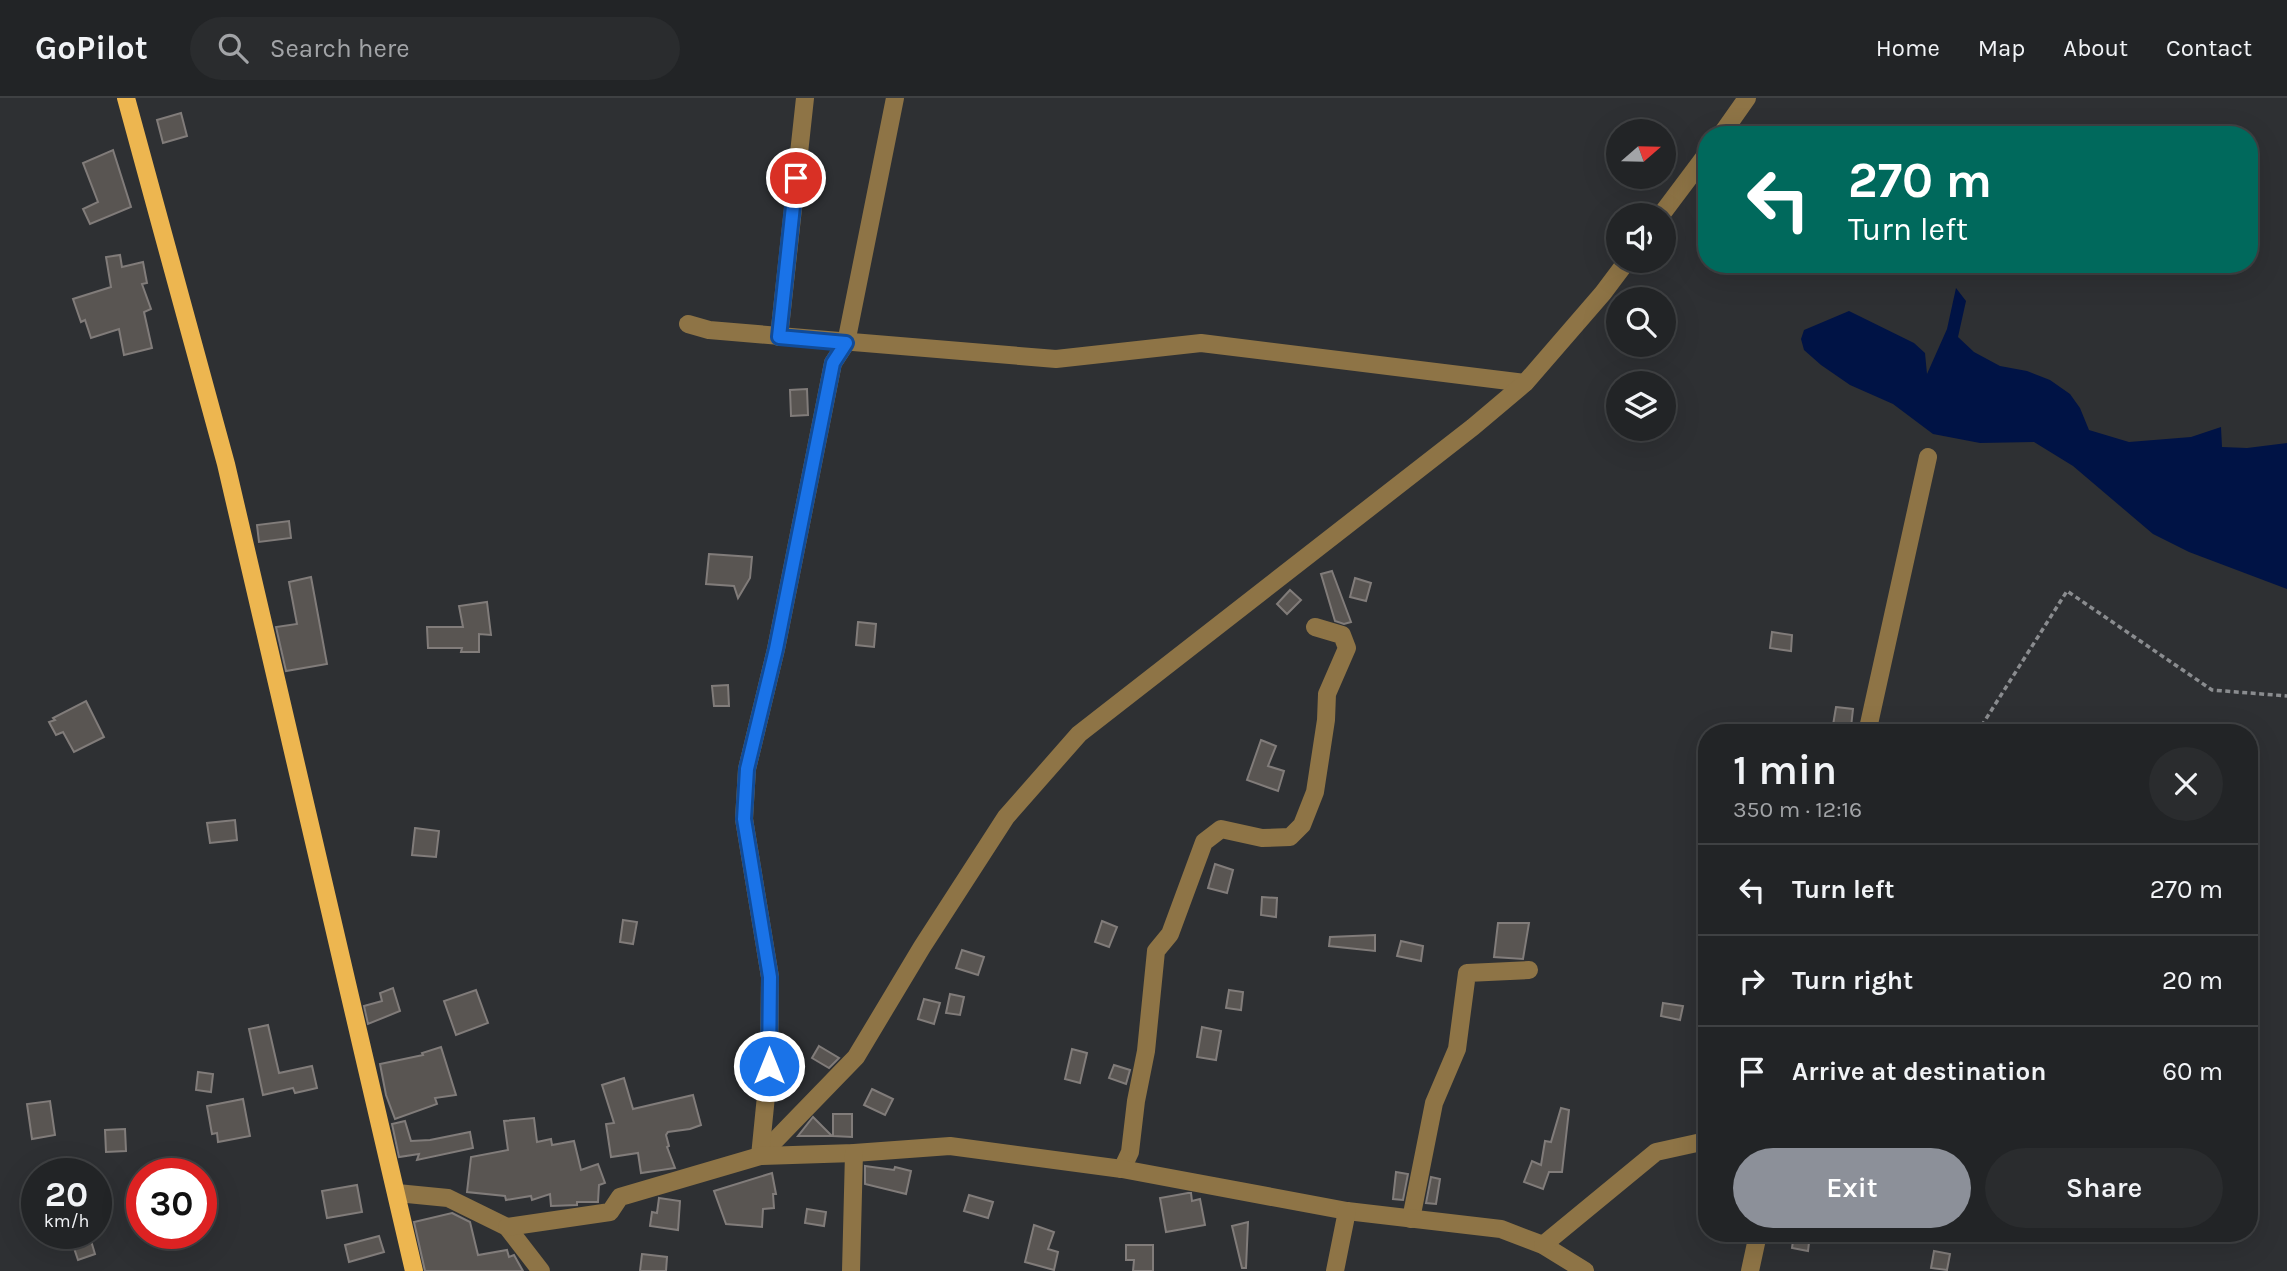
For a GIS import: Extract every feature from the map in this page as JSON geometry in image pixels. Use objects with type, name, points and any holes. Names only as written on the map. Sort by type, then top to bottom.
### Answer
[{"type":"main road","points":[[126,98],[226,464],[414,1271]]},
{"type":"street","points":[[779,337],[805,98]]},
{"type":"street","points":[[760,1156],[769,1066],[770,977],[744,819],[747,769],[776,649],[833,363],[846,343],[895,98]]},
{"type":"street","points":[[1727,126],[1747,98]]},
{"type":"street","points":[[1670,203],[1698,166]]},
{"type":"street","points":[[760,1156],[856,1057],[922,947],[1006,817],[1079,734],[1473,427],[1525,383],[1618,273]]},
{"type":"street","points":[[688,324],[709,330],[779,337],[1056,359],[1201,343],[1525,383]]},
{"type":"street","points":[[1869,724],[1928,457]]},
{"type":"street","points":[[1122,1169],[1130,1152],[1146,1051],[1156,951],[1170,934],[1205,842],[1221,829],[1262,838],[1290,837],[1302,825],[1315,792],[1326,720],[1327,694],[1347,648],[1342,635],[1315,628]]},
{"type":"street","points":[[1411,1219],[1434,1103],[1457,1049],[1467,973],[1529,970]]},
{"type":"street","points":[[1543,1245],[1656,1152],[1698,1143]]},
{"type":"street","points":[[507,1227],[610,1213],[620,1197],[760,1156],[950,1146],[1122,1169],[1347,1211],[1501,1229],[1543,1245],[1585,1271]]},
{"type":"street","points":[[851,1271],[854,1153]]},
{"type":"street","points":[[397,1193],[448,1198],[507,1227],[541,1271]]},
{"type":"street","points":[[1335,1271],[1347,1211]]},
{"type":"street","points":[[1751,1271],[1756,1242]]},
{"type":"path","points":[[1983,724],[2067,591],[2212,690],[2287,696]]},
{"type":"shaded area","points":[[1956,288],[1966,301],[1958,337],[1974,352],[2000,366],[2027,371],[2050,380],[2070,394],[2080,408],[2089,430],[2129,442],[2191,437],[2221,427],[2222,447],[2247,448],[2287,443],[2287,589],[2189,552],[2153,534],[2073,466],[2034,442],[1980,443],[1933,434],[1893,404],[1850,385],[1804,350],[1801,339],[1804,330],[1849,311],[1914,343],[1925,353],[1927,374],[1947,329]]},
{"type":"building","points":[[181,113],[187,136],[163,143],[157,120]]},
{"type":"building","points":[[113,150],[131,207],[90,224],[83,209],[98,202],[83,163]]},
{"type":"building","points":[[120,255],[122,267],[143,262],[147,283],[142,284],[151,309],[144,312],[152,348],[124,355],[119,329],[91,338],[85,320],[81,322],[73,299],[111,287],[106,257]]},
{"type":"building","points":[[807,389],[808,415],[791,416],[790,390]]},
{"type":"building","points":[[289,521],[291,538],[259,542],[257,525]]},
{"type":"building","points":[[709,554],[752,557],[750,578],[738,598],[734,586],[706,584]]},
{"type":"building","points":[[1332,571],[1351,622],[1344,624],[1335,621],[1321,574]]},
{"type":"building","points":[[311,577],[327,664],[286,671],[276,627],[297,624],[289,582]]},
{"type":"building","points":[[1355,578],[1371,583],[1366,601],[1350,597]]},
{"type":"building","points":[[1290,590],[1301,600],[1287,614],[1277,604]]},
{"type":"building","points":[[487,602],[491,635],[479,634],[479,652],[461,652],[462,648],[428,648],[427,627],[463,627],[459,606]]},
{"type":"building","points":[[858,622],[876,624],[874,647],[856,645]]},
{"type":"building","points":[[1772,632],[1792,635],[1791,651],[1770,648]]},
{"type":"building","points":[[728,685],[729,706],[714,706],[712,686]]},
{"type":"building","points":[[86,701],[104,737],[74,752],[63,732],[56,735],[49,722]]},
{"type":"building","points":[[1836,707],[1853,709],[1851,724],[1833,724]]},
{"type":"building","points":[[1261,740],[1276,746],[1268,766],[1284,771],[1278,791],[1247,780]]},
{"type":"building","points":[[235,820],[237,840],[210,843],[207,823]]},
{"type":"building","points":[[415,828],[439,831],[436,857],[412,855]]},
{"type":"building","points":[[1215,864],[1233,870],[1227,893],[1208,888]]},
{"type":"building","points":[[1262,897],[1277,898],[1276,917],[1261,915]]},
{"type":"building","points":[[623,920],[637,922],[633,944],[620,942]]},
{"type":"building","points":[[1102,921],[1117,927],[1109,947],[1095,942]]},
{"type":"building","points":[[1498,923],[1529,923],[1523,959],[1494,957]]},
{"type":"building","points":[[1375,935],[1375,951],[1329,946],[1330,937]]},
{"type":"building","points":[[1401,941],[1423,946],[1421,961],[1397,956]]},
{"type":"building","points":[[962,950],[984,957],[978,975],[956,968]]},
{"type":"building","points":[[393,988],[400,1011],[368,1024],[364,1006],[382,1001],[380,993]]},
{"type":"building","points":[[476,990],[488,1023],[456,1035],[444,1001]]},
{"type":"building","points":[[1229,990],[1243,992],[1241,1010],[1226,1008]]},
{"type":"building","points":[[950,994],[964,997],[960,1015],[946,1013]]},
{"type":"building","points":[[924,999],[940,1003],[934,1024],[918,1019]]},
{"type":"building","points":[[1663,1003],[1683,1006],[1680,1020],[1661,1016]]},
{"type":"building","points":[[268,1025],[279,1073],[312,1066],[317,1088],[295,1093],[293,1088],[263,1095],[249,1029]]},
{"type":"building","points":[[1202,1027],[1221,1031],[1216,1060],[1197,1057]]},
{"type":"building","points":[[819,1046],[839,1058],[829,1068],[812,1058]]},
{"type":"building","points":[[441,1047],[456,1095],[435,1098],[437,1104],[395,1119],[386,1095],[380,1064],[423,1055],[422,1053]]},
{"type":"building","points":[[1072,1049],[1087,1053],[1080,1083],[1065,1079]]},
{"type":"building","points":[[1114,1065],[1130,1070],[1126,1084],[1109,1078]]},
{"type":"building","points":[[198,1072],[213,1074],[211,1092],[196,1090]]},
{"type":"building","points":[[624,1078],[633,1109],[693,1095],[701,1125],[668,1132],[666,1135],[667,1147],[675,1168],[641,1173],[638,1153],[611,1157],[606,1124],[614,1123],[602,1085]]},
{"type":"building","points":[[872,1089],[893,1099],[885,1115],[864,1105]]},
{"type":"building","points":[[243,1099],[250,1136],[218,1142],[217,1133],[212,1134],[207,1106]]},
{"type":"building","points":[[50,1101],[55,1135],[32,1139],[27,1104]]},
{"type":"building","points":[[1561,1108],[1569,1110],[1562,1172],[1549,1172],[1543,1189],[1524,1182],[1532,1161],[1541,1165],[1545,1141],[1551,1142]]},
{"type":"building","points":[[833,1114],[852,1114],[852,1137],[833,1136]]},
{"type":"building","points":[[813,1117],[832,1136],[798,1136]]},
{"type":"building","points":[[534,1118],[537,1142],[551,1139],[552,1145],[574,1141],[581,1170],[598,1164],[605,1183],[599,1185],[598,1202],[551,1206],[550,1194],[532,1200],[531,1196],[506,1200],[505,1196],[467,1192],[471,1157],[508,1150],[504,1121]]},
{"type":"building","points":[[405,1121],[411,1141],[470,1132],[473,1148],[417,1160],[419,1154],[399,1157],[392,1124]]},
{"type":"building","points":[[125,1129],[126,1151],[106,1152],[105,1130]]},
{"type":"building","points":[[865,1166],[894,1170],[895,1167],[911,1171],[906,1194],[865,1184]]},
{"type":"building","points":[[1396,1172],[1408,1174],[1403,1200],[1393,1199]]},
{"type":"building","points":[[772,1173],[776,1194],[773,1194],[774,1208],[763,1209],[762,1227],[726,1224],[714,1191]]},
{"type":"building","points":[[1431,1177],[1440,1179],[1436,1204],[1426,1203]]},
{"type":"building","points":[[357,1185],[362,1212],[327,1218],[322,1191]]},
{"type":"building","points":[[1191,1193],[1192,1201],[1200,1199],[1205,1225],[1166,1232],[1160,1198]]},
{"type":"building","points":[[969,1195],[993,1202],[988,1218],[964,1211]]},
{"type":"building","points":[[659,1198],[680,1201],[678,1230],[650,1226],[652,1212],[657,1213]]},
{"type":"building","points":[[807,1209],[826,1212],[824,1226],[805,1223]]},
{"type":"building","points":[[452,1213],[470,1222],[478,1255],[507,1250],[509,1257],[514,1255],[523,1271],[425,1271],[414,1222]]},
{"type":"building","points":[[1248,1222],[1246,1268],[1242,1268],[1232,1226]]},
{"type":"building","points":[[1034,1225],[1054,1232],[1048,1249],[1058,1252],[1054,1270],[1025,1262]]},
{"type":"building","points":[[379,1236],[384,1252],[349,1262],[345,1245]]},
{"type":"building","points":[[1793,1242],[1809,1242],[1808,1251],[1792,1248]]},
{"type":"building","points":[[1126,1245],[1153,1245],[1153,1271],[1133,1271],[1134,1260],[1126,1260]]},
{"type":"building","points":[[74,1249],[94,1249],[95,1254],[78,1260]]},
{"type":"building","points":[[1934,1251],[1950,1254],[1947,1270],[1931,1268]]},
{"type":"building","points":[[642,1254],[667,1257],[666,1271],[640,1271]]},
{"type":"route","points":[[769,1066],[770,977],[744,819],[747,769],[776,649],[833,363],[846,343],[779,337],[796,178]]}]
